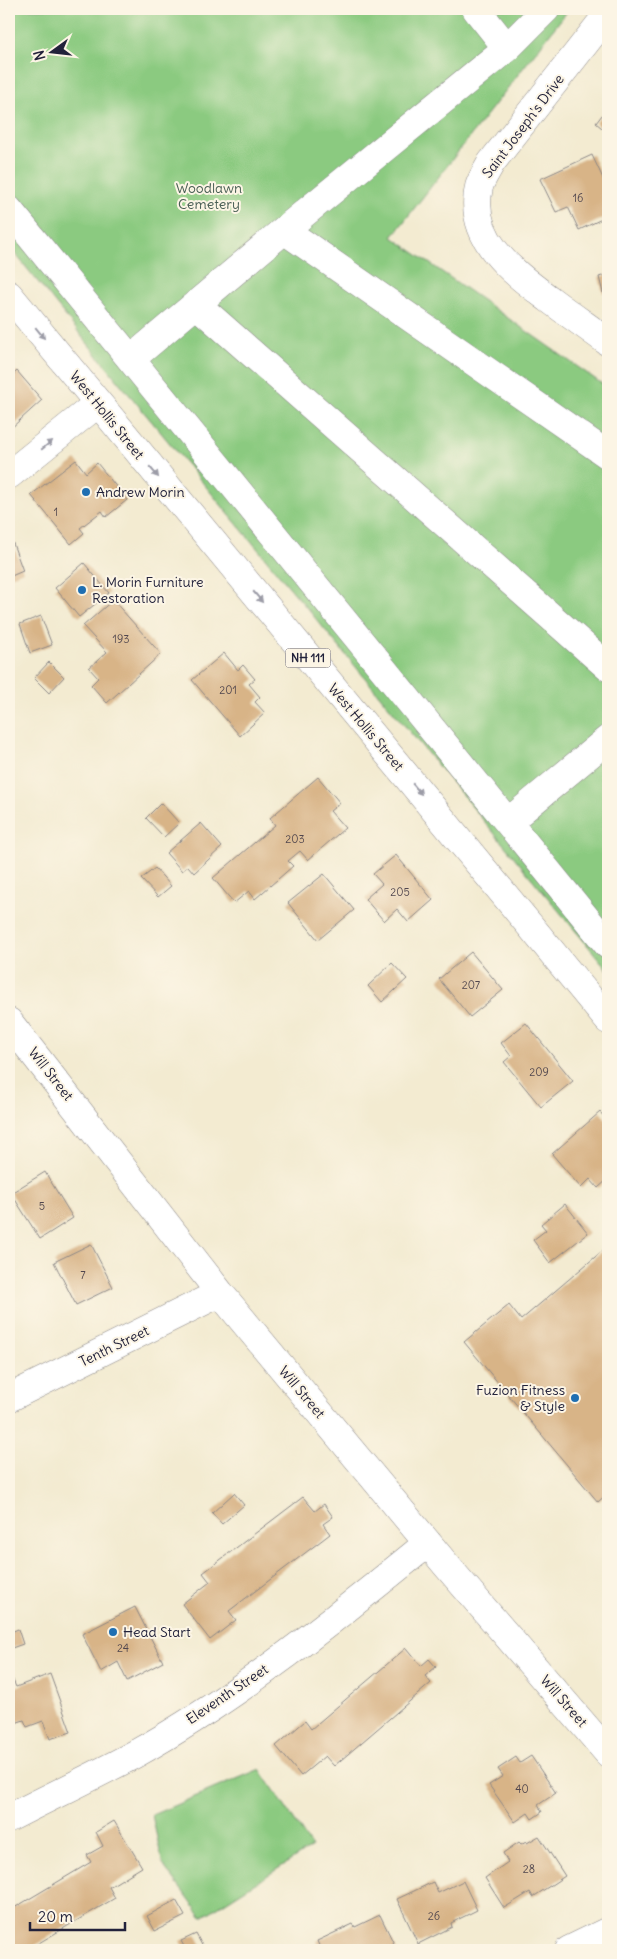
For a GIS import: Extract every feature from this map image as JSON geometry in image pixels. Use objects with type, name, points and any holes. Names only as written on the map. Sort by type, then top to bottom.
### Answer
[{"type":"street","points":[[476,9],[507,48]]},
{"type":"street","points":[[131,359],[284,230],[507,48],[546,9]]},
{"type":"street","name":"Saint Joseph's Drive","points":[[608,14],[492,163],[479,185],[476,205],[479,223],[488,244],[500,260],[523,280],[608,342]]},
{"type":"street","points":[[9,210],[608,945]]},
{"type":"street","points":[[284,230],[608,455]]},
{"type":"street","name":"West Hollis Street","points":[[9,295],[97,404],[608,1020]]},
{"type":"street","points":[[196,304],[608,667]]},
{"type":"street","points":[[9,475],[97,404]]},
{"type":"street","points":[[508,822],[608,739]]},
{"type":"street","name":"Will Street","points":[[9,1022],[220,1293],[428,1543],[608,1752]]},
{"type":"street","name":"Tenth Street","points":[[9,1398],[220,1293]]},
{"type":"street","name":"Eleventh Street","points":[[9,1818],[138,1752],[240,1688],[367,1594],[428,1543]]},
{"type":"street","points":[[569,1950],[608,1931]]},
{"type":"green space","name":"Woodlawn Cemetery","points":[[9,9],[569,9],[392,237],[608,388],[608,970],[118,381],[9,246]]},
{"type":"green space","points":[[260,1769],[312,1847],[202,1917],[163,1865],[152,1815]]},
{"type":"building","points":[[608,107],[608,133],[596,123]]},
{"type":"building","points":[[592,155],[608,189],[608,216],[579,230],[568,207],[556,212],[540,179]]},
{"type":"building","points":[[608,274],[608,291],[603,293],[599,277]]},
{"type":"building","points":[[17,371],[42,400],[9,430],[9,378]]},
{"type":"building","name":"Andrew Morin","points":[[76,460],[86,473],[97,463],[127,500],[106,517],[102,511],[80,528],[84,533],[71,544],[31,495]]},
{"type":"building","points":[[12,541],[23,571],[9,577],[9,542]]},
{"type":"building","name":"L. Morin Furniture Restoration","points":[[84,563],[109,593],[79,617],[55,588]]},
{"type":"building","points":[[113,600],[161,654],[107,703],[91,685],[98,678],[89,668],[107,652],[83,626]]},
{"type":"building","points":[[41,616],[52,645],[30,653],[20,624]]},
{"type":"building","points":[[224,653],[238,670],[243,665],[255,679],[249,684],[260,697],[255,702],[265,713],[240,736],[192,680]]},
{"type":"building","points":[[49,662],[64,677],[49,693],[34,678]]},
{"type":"building","points":[[318,777],[340,803],[330,811],[345,828],[308,860],[300,851],[288,861],[293,866],[255,899],[249,891],[234,903],[213,878],[275,825],[270,818]]},
{"type":"building","points":[[161,803],[179,823],[164,837],[146,818]]},
{"type":"building","points":[[201,823],[222,847],[194,873],[188,866],[182,871],[166,853]]},
{"type":"building","points":[[396,855],[433,900],[408,922],[397,909],[384,921],[365,899],[382,884],[373,874]]},
{"type":"building","points":[[155,868],[171,886],[158,897],[141,879]]},
{"type":"building","points":[[324,874],[354,910],[318,940],[288,903]]},
{"type":"building","points":[[471,952],[503,990],[470,1017],[439,979]]},
{"type":"building","points":[[392,963],[407,979],[382,1002],[368,986]]},
{"type":"building","points":[[526,1023],[573,1081],[541,1107],[504,1062],[511,1056],[501,1043]]},
{"type":"building","points":[[600,1112],[608,1121],[608,1179],[598,1188],[590,1179],[581,1188],[552,1154]]},
{"type":"building","points":[[45,1172],[73,1218],[40,1239],[11,1193]]},
{"type":"building","points":[[565,1204],[588,1233],[550,1263],[533,1240],[546,1230],[541,1224]]},
{"type":"building","points":[[91,1244],[113,1287],[76,1305],[54,1262]]},
{"type":"building","points":[[608,1246],[608,1493],[598,1502],[464,1342],[509,1305],[521,1320]]},
{"type":"building","points":[[234,1493],[244,1505],[222,1524],[212,1513]]},
{"type":"building","points":[[303,1497],[315,1511],[324,1504],[333,1517],[323,1524],[330,1534],[229,1611],[236,1620],[210,1640],[182,1604],[210,1582],[203,1573]]},
{"type":"building","points":[[135,1607],[163,1662],[127,1681],[118,1662],[101,1672],[82,1634]]},
{"type":"building","points":[[18,1629],[23,1644],[9,1649],[9,1633]]},
{"type":"building","points":[[406,1648],[421,1666],[429,1659],[436,1667],[425,1676],[431,1683],[334,1766],[325,1756],[301,1776],[276,1746],[305,1721],[311,1729]]},
{"type":"building","points":[[50,1674],[71,1732],[50,1739],[43,1721],[27,1727],[24,1720],[9,1725],[9,1679],[12,1678],[16,1687]]},
{"type":"building","points":[[531,1756],[556,1793],[538,1805],[542,1812],[532,1819],[528,1813],[515,1822],[489,1785],[503,1776],[498,1769],[516,1757],[520,1763]]},
{"type":"building","points":[[114,1821],[142,1867],[109,1887],[115,1898],[27,1950],[9,1950],[9,1911],[91,1862],[87,1855],[103,1846],[96,1832]]},
{"type":"building","points":[[539,1836],[565,1876],[533,1897],[530,1892],[504,1908],[485,1878],[508,1862],[503,1853],[519,1842],[521,1844],[526,1841],[527,1843]]},
{"type":"building","points":[[463,1881],[477,1910],[451,1923],[452,1927],[418,1944],[397,1899],[433,1882],[438,1893]]},
{"type":"building","points":[[176,1900],[185,1916],[155,1931],[147,1916]]},
{"type":"building","points":[[380,1915],[397,1950],[321,1950],[317,1941],[353,1924],[355,1927]]},
{"type":"building","points":[[196,1934],[204,1949],[186,1950],[181,1941]]},
{"type":"place","name":"Andrew Morin","points":[[86,492]]},
{"type":"place","name":"L. Morin Furniture Restoration","points":[[82,590]]},
{"type":"place","name":"Fuzion Fitness & Style","points":[[575,1398]]},
{"type":"place","name":"Head Start","points":[[113,1632]]}]
